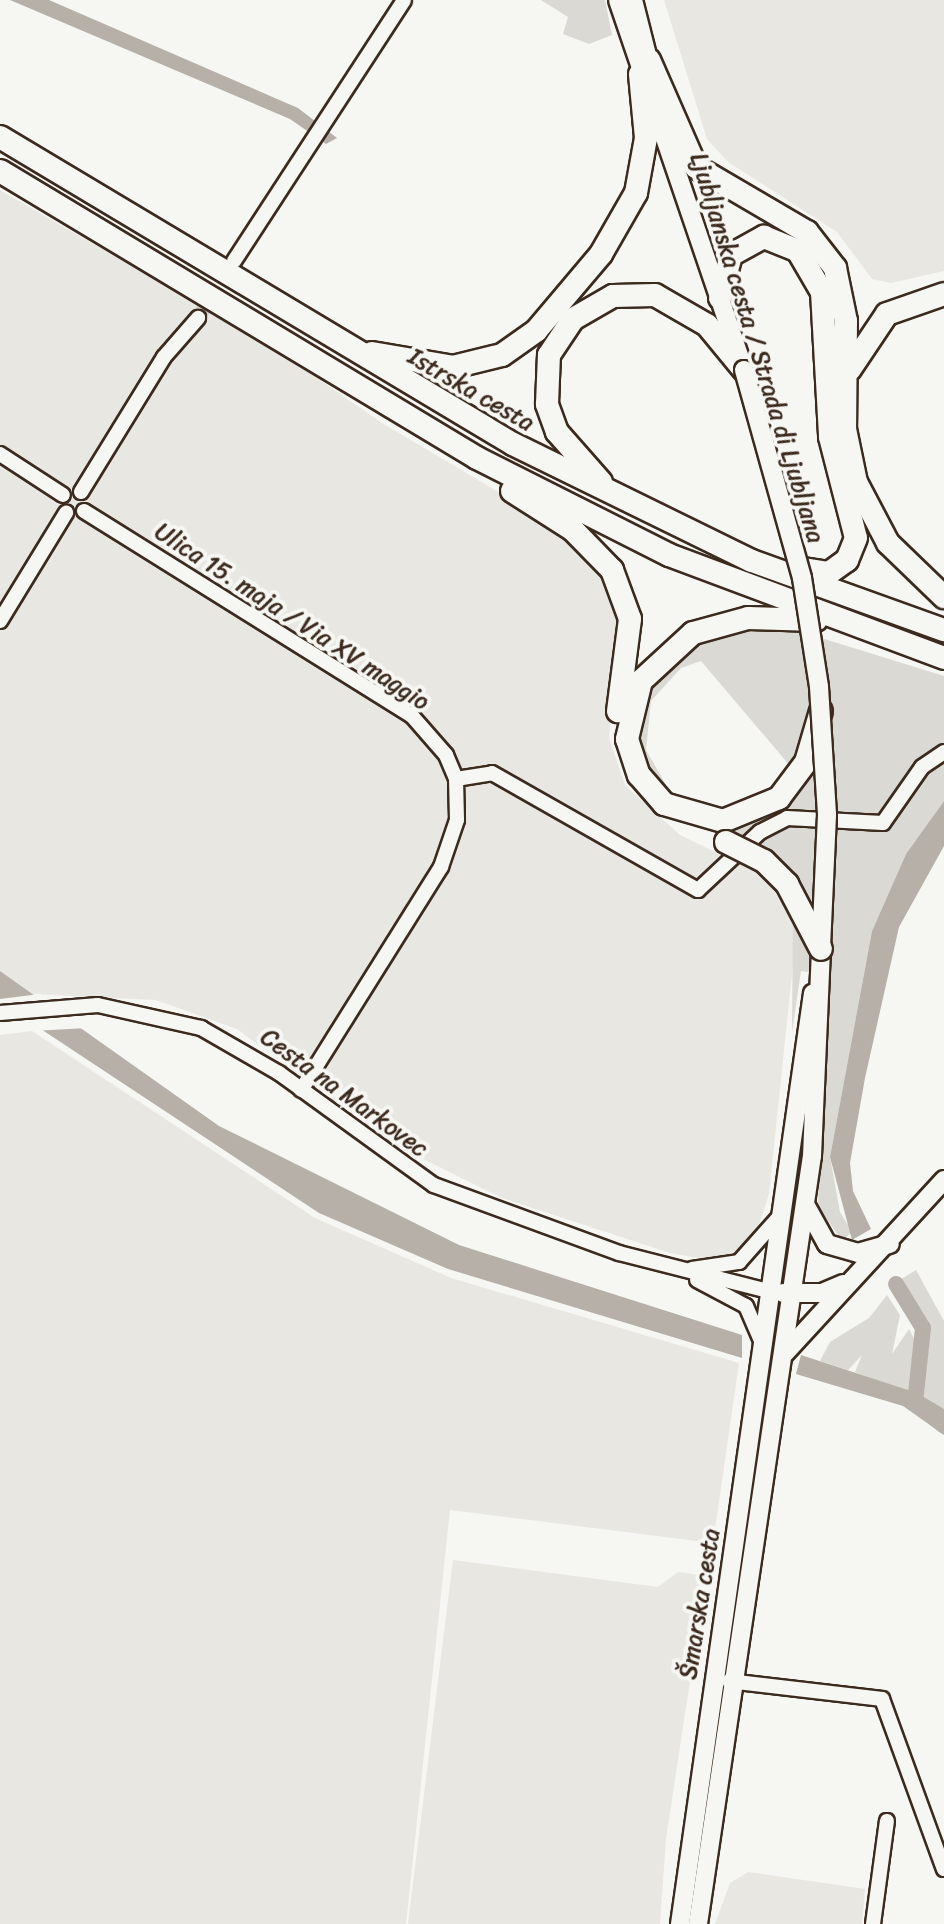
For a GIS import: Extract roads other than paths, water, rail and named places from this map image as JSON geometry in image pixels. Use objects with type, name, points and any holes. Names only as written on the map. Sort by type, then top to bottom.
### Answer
[{"type":"highway","points":[[343,345],[453,367],[502,355],[536,331],[601,254],[636,193],[646,138],[645,67]]},
{"type":"highway","points":[[645,67],[696,167],[786,217],[824,250],[842,289],[848,373],[845,429],[869,516],[907,566],[944,597]]},
{"type":"highway","name":"Istrska cesta","points":[[0,137],[343,345],[620,499],[752,561],[944,630]]},
{"type":"highway","points":[[0,171],[477,458],[669,555],[826,618],[944,658]]},
{"type":"highway","points":[[720,298],[726,264],[753,239],[787,242],[814,272],[827,313],[830,437],[855,528],[853,551],[829,573],[752,561]]},
{"type":"highway","points":[[848,373],[887,314],[944,294]]},
{"type":"highway","points":[[620,499],[574,455],[547,404],[549,355],[573,319],[613,296],[655,295],[707,325],[744,370]]},
{"type":"highway","points":[[477,458],[504,487],[551,514],[606,560],[630,619],[616,732],[623,765],[663,816],[729,840]]},
{"type":"highway","points":[[821,949],[787,884],[764,861],[664,804],[639,775],[627,739],[634,694],[670,648],[710,626],[826,618]]},
{"type":"highway","points":[[729,840],[779,798],[806,762],[821,710]]},
{"type":"main road","points":[[610,0],[622,24]]},
{"type":"main road","name":"Ljubljanska cesta / Strada di Ljubljana","points":[[618,0],[622,24],[645,67]]},
{"type":"main road","name":"Ljubljanska cesta / Strada di Ljubljana","points":[[633,0],[645,67],[744,370],[802,578],[821,710],[821,949],[805,1204],[792,1295]]},
{"type":"main road","name":"Ljubljanska cesta / Strada di Ljubljana","points":[[772,1292],[802,1039],[819,973]]},
{"type":"main road","points":[[782,1359],[814,1316],[892,1243],[944,1180]]},
{"type":"main road","points":[[805,1204],[827,1244],[858,1253],[892,1243]]},
{"type":"main road","name":"Cesta na Markovec","points":[[772,1292],[792,1295],[822,1293],[861,1275]]},
{"type":"main road","name":"Šmarska cesta","points":[[680,1924],[772,1292]]},
{"type":"main road","name":"Šmarska cesta","points":[[698,1924],[729,1681],[792,1295]]},
{"type":"street","points":[[234,261],[321,119],[404,0]]},
{"type":"street","points":[[66,513],[84,511],[81,492],[164,357],[198,318]]},
{"type":"street","points":[[0,454],[63,495],[81,492]]},
{"type":"street","points":[[0,621],[66,513],[63,495]]},
{"type":"street","name":"Ulica 15. maja / Via XV maggio","points":[[84,511],[387,698],[421,724],[456,779]]},
{"type":"street","points":[[301,1090],[441,867],[457,820],[456,779],[492,773],[687,888],[709,885],[729,840],[760,832],[787,818],[883,823],[906,801],[922,767],[944,752]]},
{"type":"street","name":"Cesta na Markovec","points":[[0,1013],[77,1005],[147,1012],[201,1028],[301,1090],[434,1185],[680,1270],[772,1292]]},
{"type":"street","points":[[680,1270],[751,1255],[785,1200]]},
{"type":"street","points":[[680,1270],[746,1306],[764,1349]]},
{"type":"street","points":[[729,1681],[882,1699],[944,1869]]},
{"type":"street","points":[[873,1924],[887,1821]]},
{"type":"waterway","points":[[896,1284],[923,1328],[915,1403],[944,1426]]},
{"type":"tunnel","points":[[198,318],[229,268]]}]
